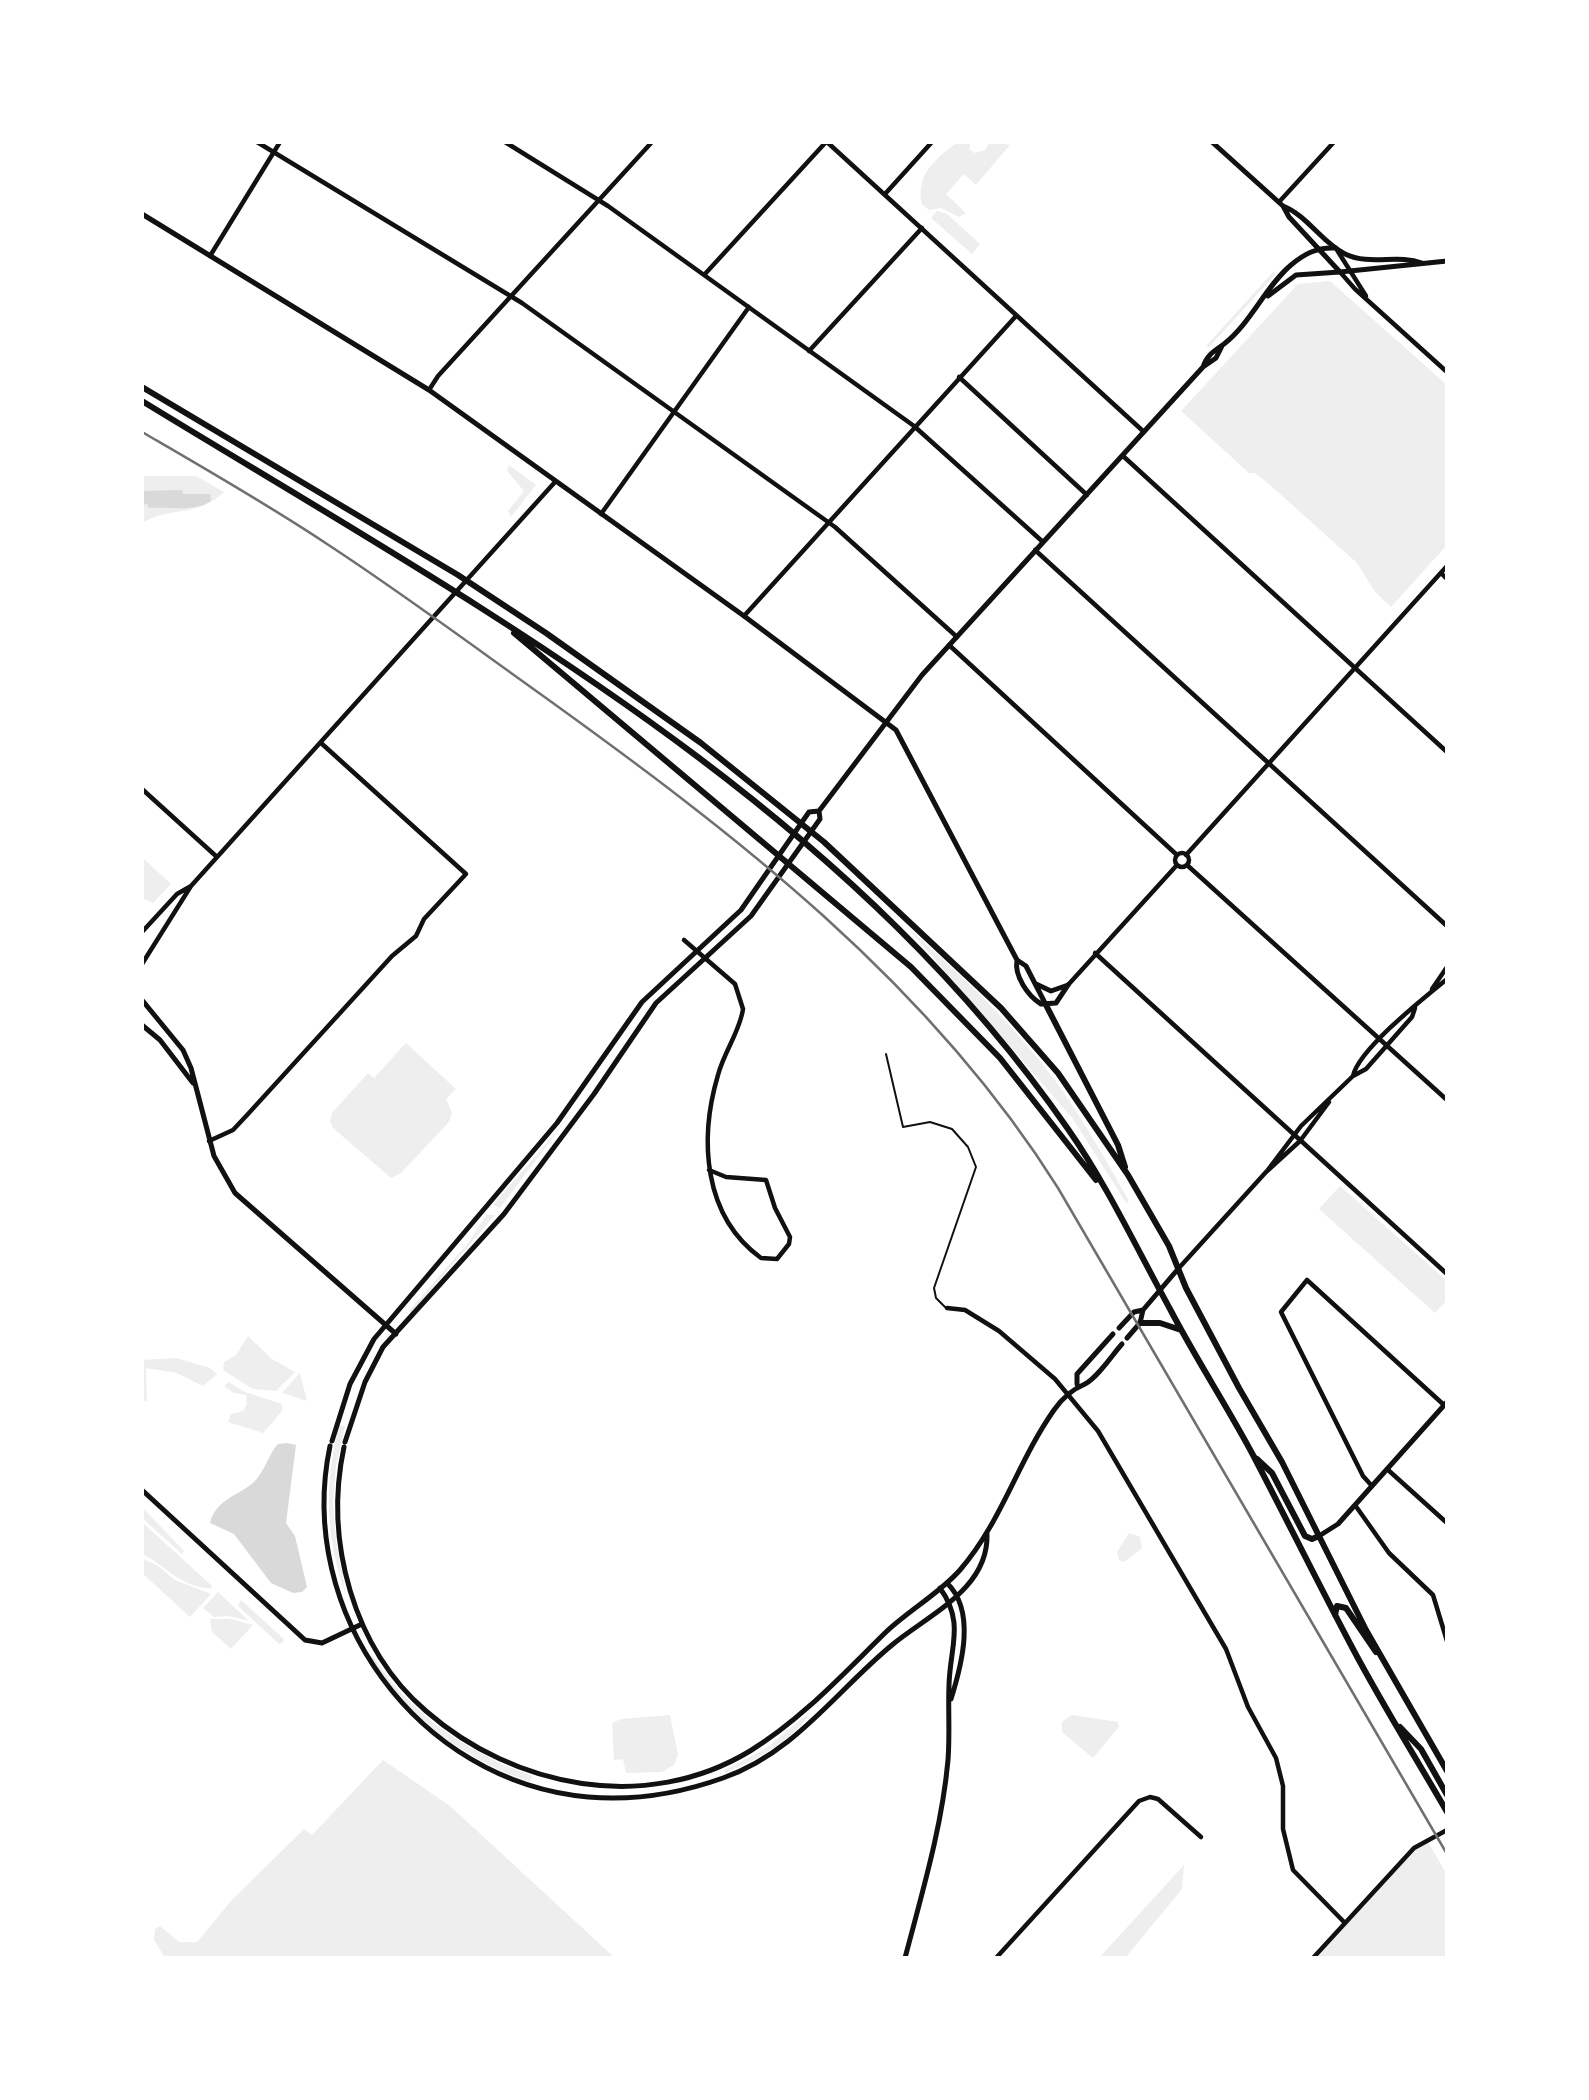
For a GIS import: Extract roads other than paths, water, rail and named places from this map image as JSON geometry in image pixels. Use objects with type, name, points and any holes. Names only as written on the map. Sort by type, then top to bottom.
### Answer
[{"type":"main road","points":[[142,387],[458,575],[691,736],[824,842],[1001,1008],[1045,1056],[1128,1175],[1169,1246],[1178,1269],[1382,1659],[1447,1771]]},
{"type":"main road","points":[[142,401],[449,585],[660,730],[782,822],[817,852],[910,941],[986,1023],[1066,1127],[1104,1188],[1253,1455],[1335,1615],[1447,1812]]},
{"type":"main road","points":[[492,613],[911,967],[1000,1058],[1068,1148],[1104,1188]]},
{"type":"main road","points":[[1046,1005],[1118,1145],[1128,1175]]},
{"type":"main road","points":[[1140,1323],[1160,1323],[1181,1330]]},
{"type":"main road","points":[[1253,1455],[1272,1473],[1306,1536],[1312,1539],[1319,1536]]},
{"type":"main road","points":[[1335,1615],[1336,1606],[1346,1608],[1363,1638],[1382,1659]]},
{"type":"main road","points":[[1394,1720],[1421,1749],[1447,1795]]},
{"type":"street","points":[[257,142],[511,296],[828,522],[957,638]]},
{"type":"street","points":[[210,256],[280,142]]},
{"type":"street","points":[[505,142],[598,199],[915,426],[1043,542]]},
{"type":"street","points":[[429,390],[652,142]]},
{"type":"street","points":[[704,275],[827,142],[1144,432]]},
{"type":"street","points":[[885,194],[932,142]]},
{"type":"street","points":[[1212,142],[1335,248],[1371,302]]},
{"type":"street","points":[[1281,204],[1334,142]]},
{"type":"street","points":[[1281,204],[1289,217],[1340,272],[1447,372]]},
{"type":"street","points":[[142,214],[429,390],[744,616],[885,721],[899,735],[1017,960],[1017,970],[1029,994],[1046,1005],[1056,1003],[1095,953],[1177,865],[1187,864]]},
{"type":"street","points":[[810,351],[922,229]]},
{"type":"street","points":[[1122,1344],[1086,1383],[1077,1384],[1053,1410],[1027,1455],[988,1534],[947,1583],[904,1615],[796,1718],[749,1752],[696,1774],[622,1786],[579,1785],[550,1779],[499,1759],[467,1743],[407,1693],[380,1657],[362,1624],[346,1575],[338,1530],[338,1489],[344,1445],[365,1382],[383,1347],[503,1214],[594,1094],[656,1003],[751,916],[820,819],[819,811],[885,721],[1035,550],[1203,367],[1216,358],[1222,346],[1292,264],[1318,247],[1335,248],[1362,259],[1411,259],[1422,263]]},
{"type":"street","points":[[1265,298],[1296,275],[1409,267],[1447,261]]},
{"type":"street","points":[[601,514],[749,307]]},
{"type":"street","points":[[744,616],[1016,316]]},
{"type":"street","points":[[959,377],[1087,495]]},
{"type":"street","points":[[1122,456],[1447,752]]},
{"type":"street","points":[[142,964],[191,886],[555,482]]},
{"type":"street","points":[[1035,550],[1447,926]]},
{"type":"street","points":[[1447,566],[1186,855],[1187,864],[1447,1100]]},
{"type":"street","points":[[1441,573],[1447,579]]},
{"type":"street","points":[[949,645],[1177,855],[1186,855]]},
{"type":"street","points":[[209,1141],[233,1130],[392,956],[416,936],[424,919],[466,874],[321,743]]},
{"type":"street","points":[[142,789],[217,857]]},
{"type":"street","points":[[819,811],[809,812],[741,910],[642,1002],[557,1123],[374,1339],[350,1384],[331,1443],[324,1489],[326,1543],[331,1569],[351,1630],[370,1663],[401,1703],[436,1736],[491,1770],[538,1788],[587,1797],[626,1798],[699,1786],[756,1763],[809,1726],[888,1648],[958,1595],[978,1570],[988,1545],[988,1534]]},
{"type":"street","points":[[1177,855],[1177,865]]},
{"type":"street","points":[[142,932],[177,894],[191,886]]},
{"type":"street","points":[[684,940],[734,984],[743,1009],[717,1076],[708,1138],[709,1170],[713,1193],[735,1234],[761,1258],[777,1259],[789,1244],[790,1237],[775,1209],[766,1180],[726,1177],[709,1170]]},
{"type":"street","points":[[1095,953],[1447,1274]]},
{"type":"street","points":[[1017,960],[1026,966],[1046,1005]]},
{"type":"street","points":[[1127,1338],[1140,1323],[1143,1310],[1178,1269],[1266,1172],[1276,1166],[1300,1141],[1329,1102],[1353,1076],[1359,1063],[1406,1012],[1415,1008],[1432,990],[1447,967]]},
{"type":"street","points":[[1432,990],[1447,979]]},
{"type":"street","points":[[1034,982],[1051,991],[1068,985]]},
{"type":"street","points":[[142,1000],[183,1050],[191,1068],[209,1141],[220,1171],[235,1193],[396,1334]]},
{"type":"street","points":[[1353,1076],[1366,1069],[1412,1017],[1415,1008]]},
{"type":"street","points":[[142,1025],[159,1040],[193,1083]]},
{"type":"street","points":[[1266,1172],[1271,1161],[1293,1135],[1320,1107],[1329,1102]]},
{"type":"street","points":[[1319,1536],[1338,1524],[1373,1486],[1446,1404],[1307,1280],[1281,1312],[1363,1476],[1373,1486]]},
{"type":"street","points":[[947,1308],[965,1310],[986,1321],[1068,1394],[1098,1431],[1226,1649],[1248,1707],[1279,1765],[1283,1786],[1283,1829],[1293,1870],[1344,1922]]},
{"type":"street","points":[[1119,1328],[1134,1312],[1143,1310]]},
{"type":"street","points":[[1077,1384],[1077,1374],[1113,1334]]},
{"type":"street","points":[[1387,1469],[1447,1523]]},
{"type":"street","points":[[142,1490],[305,1640],[322,1643],[362,1624]]},
{"type":"street","points":[[1355,1505],[1390,1553],[1433,1595],[1447,1641]]},
{"type":"street","points":[[947,1583],[958,1595],[965,1622],[956,1683],[950,1704]]},
{"type":"street","points":[[905,1958],[940,1814],[948,1759],[955,1620],[949,1602],[940,1588]]},
{"type":"street","points":[[996,1958],[1139,1801],[1148,1797],[1158,1799],[1201,1837]]},
{"type":"street","points":[[1313,1958],[1413,1848],[1447,1830]]},
{"type":"lane","points":[[886,1054],[902,1128],[930,1122],[951,1129],[968,1147],[976,1167],[934,1288],[936,1298],[947,1308]]},
{"type":"railway","points":[[142,432],[258,500],[354,562],[434,617],[684,800],[823,916],[889,978],[950,1043],[1007,1113],[1058,1188],[1447,1854]]}]
